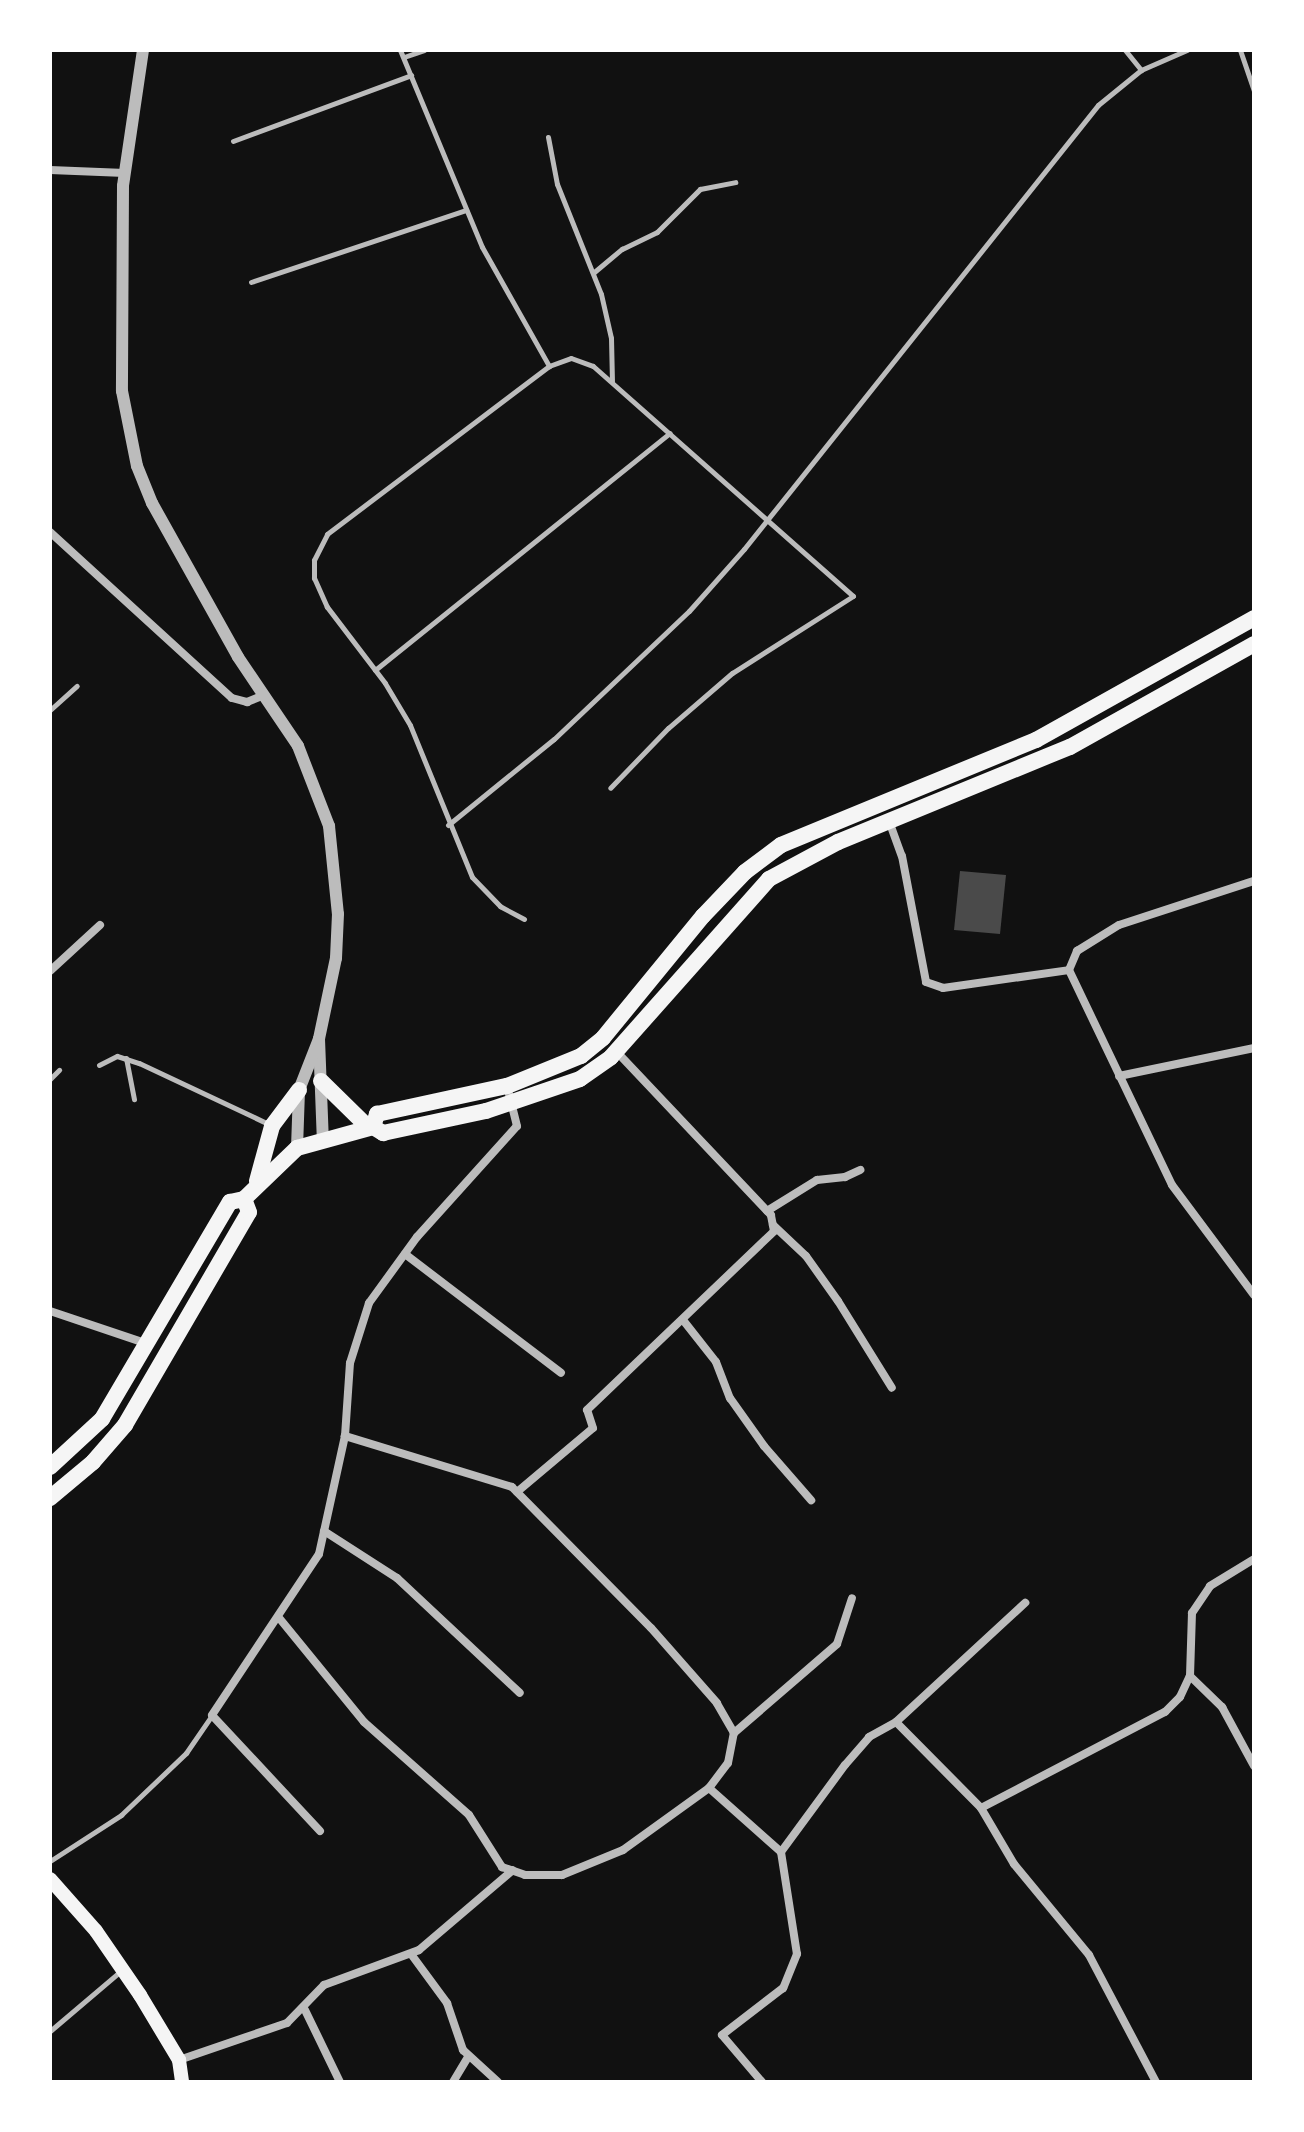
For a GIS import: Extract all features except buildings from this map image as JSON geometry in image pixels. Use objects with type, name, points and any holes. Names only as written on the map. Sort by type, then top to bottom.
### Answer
[{"type":"main road","points":[[50,1467],[102,1419],[230,1202],[244,1199],[297,1148],[370,1127],[377,1114],[507,1086],[562,1066],[591,1048],[703,916],[745,872],[781,845],[1036,740],[1254,618]]},
{"type":"main road","points":[[321,1081],[370,1127],[383,1133],[512,1105],[580,1079],[616,1050],[769,879],[889,821],[1070,747],[1254,644]]},
{"type":"main road","points":[[256,1186],[272,1126],[299,1090]]},
{"type":"main road","points":[[50,1498],[113,1441],[143,1396],[249,1212],[244,1199]]},
{"type":"main road","points":[[126,1383],[143,1396]]},
{"type":"main road","points":[[50,1879],[122,1969],[179,2060],[182,2082]]},
{"type":"street","points":[[143,50],[125,173],[119,295],[122,391],[137,466],[188,572],[298,746],[329,826],[338,877],[336,958],[319,1039],[299,1090],[297,1148]]},
{"type":"street","points":[[50,170],[125,173]]},
{"type":"street","points":[[50,532],[232,698],[247,702],[264,695]]},
{"type":"street","points":[[889,821],[902,856],[926,982],[943,988],[1069,970]]},
{"type":"street","points":[[1254,881],[1119,925],[1077,951],[1069,970],[1172,1185],[1254,1295]]},
{"type":"street","points":[[50,971],[100,925]]},
{"type":"street","points":[[319,1039],[323,1141]]},
{"type":"street","points":[[1119,1076],[1254,1048]]},
{"type":"street","points":[[517,1492],[593,1428],[587,1410],[650,1345],[683,1320],[774,1231],[767,1211],[616,1050]]},
{"type":"street","points":[[320,1831],[212,1715],[280,1619],[319,1554],[345,1436],[350,1363],[369,1303],[405,1254],[517,1126],[507,1086]]},
{"type":"street","points":[[767,1211],[817,1180],[845,1177],[860,1170]]},
{"type":"street","points":[[773,1225],[822,1278],[892,1388]]},
{"type":"street","points":[[405,1254],[561,1373]]},
{"type":"street","points":[[50,1311],[149,1344]]},
{"type":"street","points":[[683,1320],[716,1362],[730,1398],[764,1446],[811,1500]]},
{"type":"street","points":[[345,1436],[517,1492],[651,1628],[717,1703],[734,1733]]},
{"type":"street","points":[[324,1531],[397,1578],[520,1693]]},
{"type":"street","points":[[981,1808],[1165,1712],[1180,1697],[1190,1676],[1192,1613],[1210,1586],[1254,1559]]},
{"type":"street","points":[[280,1619],[364,1722],[469,1815],[502,1867],[562,1875],[623,1850],[709,1788],[728,1763],[734,1733],[837,1644],[852,1598]]},
{"type":"street","points":[[781,1852],[869,1737],[896,1722],[1025,1603]]},
{"type":"street","points":[[1190,1676],[1222,1707],[1254,1766]]},
{"type":"street","points":[[896,1722],[981,1808],[1014,1864],[1089,1955],[1156,2082]]},
{"type":"street","points":[[709,1788],[781,1852],[797,1954],[783,1988],[722,2035],[762,2082]]},
{"type":"street","points":[[179,2060],[287,2023],[305,2010],[324,1985],[411,1954],[513,1870]]},
{"type":"street","points":[[411,1954],[447,2003],[468,2057],[498,2082]]},
{"type":"street","points":[[305,2010],[309,2027],[340,2082]]},
{"type":"street","points":[[453,2082],[468,2057]]},
{"type":"lane","points":[[400,50],[466,210],[509,302],[549,366]]},
{"type":"lane","points":[[404,57],[424,50]]},
{"type":"lane","points":[[1125,50],[1141,70]]},
{"type":"lane","points":[[448,825],[554,739],[647,653],[768,518],[1098,105],[1141,70],[1187,50]]},
{"type":"lane","points":[[1240,50],[1254,91]]},
{"type":"lane","points":[[233,141],[411,75]]},
{"type":"lane","points":[[548,137],[557,184],[593,273],[609,327],[612,382]]},
{"type":"lane","points":[[593,273],[622,249],[668,223],[700,189],[735,182]]},
{"type":"lane","points":[[251,282],[466,210]]},
{"type":"lane","points":[[524,919],[480,888],[448,825],[410,725],[375,670],[345,635],[316,587],[314,560],[321,542],[549,366],[579,359],[612,382],[853,596],[732,673],[668,728],[610,788]]},
{"type":"lane","points":[[375,670],[670,433]]},
{"type":"lane","points":[[50,710],[77,686]]},
{"type":"lane","points":[[99,1065],[117,1056],[126,1058],[272,1126]]},
{"type":"lane","points":[[126,1058],[134,1099]]},
{"type":"lane","points":[[50,1079],[59,1070]]},
{"type":"lane","points":[[50,1861],[121,1815],[186,1753],[212,1715]]},
{"type":"lane","points":[[50,2031],[122,1969]]}]
